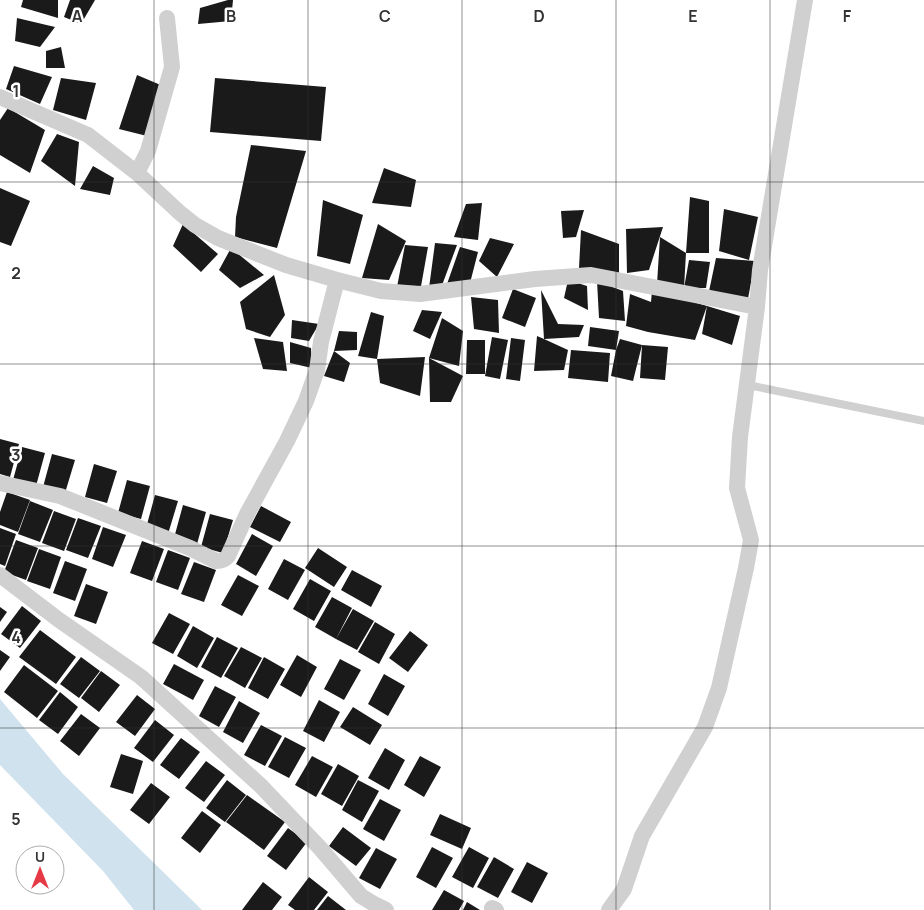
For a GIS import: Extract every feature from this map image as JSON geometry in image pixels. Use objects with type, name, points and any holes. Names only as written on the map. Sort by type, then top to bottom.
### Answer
[{"type":"street","points":[[609,910],[624,889],[642,836],[705,727],[719,688],[746,568],[751,540],[737,488],[740,437],[748,385],[760,270],[805,0]]},
{"type":"street","points":[[137,173],[148,151],[172,67],[167,18]]},
{"type":"street","points":[[0,97],[88,135],[137,173],[180,214],[218,238],[286,265],[337,280],[381,291],[420,294],[535,279],[591,275],[757,307]]},
{"type":"street","points":[[0,483],[60,496],[190,548],[216,561],[220,561],[228,556],[247,514],[287,441],[306,401],[317,370],[337,280]]},
{"type":"street","points":[[0,575],[59,620],[141,677],[261,786],[320,848],[361,896],[386,910]]},
{"type":"lane","points":[[748,385],[924,421]]},
{"type":"water","points":[[0,699],[63,774],[202,910],[134,910],[103,871],[0,765]]},
{"type":"building","points":[[23,0],[58,0],[58,18],[21,7]]},
{"type":"building","points":[[70,0],[95,0],[81,24],[64,17]]},
{"type":"building","points":[[233,0],[231,21],[198,24],[200,8]]},
{"type":"building","points":[[17,18],[55,27],[40,47],[15,41]]},
{"type":"building","points":[[61,47],[65,68],[46,68],[46,51]]},
{"type":"building","points":[[14,66],[52,77],[40,104],[6,89]]},
{"type":"building","points":[[137,75],[163,86],[147,136],[119,129]]},
{"type":"building","points":[[61,78],[96,83],[86,120],[53,110]]},
{"type":"building","points":[[215,78],[326,87],[321,141],[210,132]]},
{"type":"building","points":[[8,108],[45,130],[30,173],[0,155],[0,120]]},
{"type":"building","points":[[57,134],[79,142],[75,186],[41,161]]},
{"type":"building","points":[[251,145],[306,151],[277,248],[235,237],[236,217]]},
{"type":"building","points":[[93,166],[114,178],[110,195],[80,189]]},
{"type":"building","points":[[384,168],[416,180],[411,207],[372,203]]},
{"type":"building","points":[[0,188],[30,201],[11,246],[0,242]]},
{"type":"building","points":[[690,197],[709,201],[709,253],[686,253]]},
{"type":"building","points":[[323,200],[363,215],[350,264],[317,256]]},
{"type":"building","points":[[482,203],[478,240],[454,237],[466,204]]},
{"type":"building","points":[[724,209],[758,217],[749,260],[719,251]]},
{"type":"building","points":[[584,210],[576,237],[563,238],[561,211]]},
{"type":"building","points":[[183,224],[218,254],[201,272],[173,246]]},
{"type":"building","points":[[378,224],[406,241],[389,280],[362,278]]},
{"type":"building","points":[[663,227],[649,270],[627,273],[626,229]]},
{"type":"building","points":[[581,230],[619,244],[619,275],[579,268]]},
{"type":"building","points":[[660,237],[686,253],[684,288],[657,284]]},
{"type":"building","points":[[490,238],[514,244],[497,277],[479,261]]},
{"type":"building","points":[[435,243],[457,245],[441,288],[429,288]]},
{"type":"building","points":[[405,245],[428,247],[420,292],[397,287]]},
{"type":"building","points":[[460,247],[478,252],[469,287],[447,284]]},
{"type":"building","points":[[231,248],[264,275],[240,288],[219,270]]},
{"type":"building","points":[[716,258],[755,261],[747,304],[708,296]]},
{"type":"building","points":[[689,260],[710,262],[706,288],[684,288]]},
{"type":"building","points":[[274,275],[285,315],[270,337],[246,329],[240,302]]},
{"type":"building","points":[[568,280],[587,286],[588,310],[564,298]]},
{"type":"building","points":[[597,281],[623,291],[625,321],[599,318]]},
{"type":"building","points":[[513,289],[536,298],[525,327],[502,318]]},
{"type":"building","points":[[541,290],[558,324],[584,325],[579,337],[544,339]]},
{"type":"building","points":[[652,290],[707,306],[695,340],[648,332],[626,326],[630,294],[651,302]]},
{"type":"building","points":[[471,297],[498,300],[499,333],[474,329]]},
{"type":"building","points":[[707,306],[740,316],[732,345],[702,334]]},
{"type":"building","points":[[422,310],[442,312],[430,339],[413,331]]},
{"type":"building","points":[[371,312],[384,316],[377,359],[358,356]]},
{"type":"building","points":[[442,318],[463,331],[459,366],[429,358]]},
{"type":"building","points":[[292,320],[319,324],[309,341],[291,338]]},
{"type":"building","points":[[590,327],[619,331],[616,350],[588,346]]},
{"type":"building","points":[[339,331],[357,332],[357,350],[334,351]]},
{"type":"building","points":[[537,336],[568,350],[564,370],[534,371]]},
{"type":"building","points":[[492,337],[508,340],[500,379],[485,376]]},
{"type":"building","points":[[254,338],[283,342],[287,371],[263,369]]},
{"type":"building","points":[[511,338],[525,340],[520,381],[506,379]]},
{"type":"building","points":[[620,339],[642,345],[633,381],[611,376]]},
{"type":"building","points":[[467,340],[485,340],[485,374],[466,374]]},
{"type":"building","points":[[290,342],[311,348],[312,368],[290,363]]},
{"type":"building","points":[[642,345],[668,347],[665,380],[640,378]]},
{"type":"building","points":[[571,350],[610,353],[608,382],[568,378]]},
{"type":"building","points":[[334,351],[350,363],[344,382],[324,376]]},
{"type":"building","points":[[425,357],[420,396],[380,383],[377,359]]},
{"type":"building","points":[[429,358],[463,376],[451,402],[430,402]]},
{"type":"building","points":[[0,439],[19,444],[10,477],[0,474]]},
{"type":"building","points":[[22,447],[45,453],[36,486],[13,480]]},
{"type":"building","points":[[52,454],[75,460],[65,493],[43,487]]},
{"type":"building","points":[[94,464],[117,471],[107,503],[85,497]]},
{"type":"building","points":[[127,480],[150,486],[141,519],[118,513]]},
{"type":"building","points":[[7,492],[30,500],[18,532],[0,525],[0,512]]},
{"type":"building","points":[[155,495],[178,501],[168,534],[146,528]]},
{"type":"building","points":[[30,501],[53,510],[40,542],[18,534]]},
{"type":"building","points":[[183,505],[206,512],[197,544],[174,538]]},
{"type":"building","points":[[261,506],[291,522],[280,542],[250,527]]},
{"type":"building","points":[[54,511],[76,519],[64,551],[42,543]]},
{"type":"building","points":[[210,514],[233,520],[223,553],[201,547]]},
{"type":"building","points":[[78,518],[101,526],[88,558],[66,550]]},
{"type":"building","points":[[103,527],[126,535],[113,567],[92,559]]},
{"type":"building","points":[[0,528],[16,534],[5,566],[0,564]]},
{"type":"building","points":[[252,534],[273,546],[256,576],[236,564]]},
{"type":"building","points":[[16,540],[38,548],[26,580],[4,572]]},
{"type":"building","points":[[142,541],[164,549],[152,581],[130,573]]},
{"type":"building","points":[[318,548],[347,567],[334,587],[305,568]]},
{"type":"building","points":[[39,549],[61,557],[50,589],[27,581]]},
{"type":"building","points":[[168,550],[190,558],[178,590],[156,582]]},
{"type":"building","points":[[284,559],[305,570],[288,600],[268,589]]},
{"type":"building","points":[[65,561],[87,569],[75,601],[53,593]]},
{"type":"building","points":[[194,562],[216,570],[204,602],[181,594]]},
{"type":"building","points":[[352,570],[382,586],[371,607],[341,590]]},
{"type":"building","points":[[238,575],[259,586],[242,616],[221,605]]},
{"type":"building","points":[[310,579],[331,591],[314,621],[293,609]]},
{"type":"building","points":[[86,584],[108,592],[96,624],[74,616]]},
{"type":"building","points":[[332,597],[352,608],[336,639],[315,627]]},
{"type":"building","points":[[22,606],[41,621],[20,648],[1,634]]},
{"type":"building","points":[[0,607],[7,612],[0,622]]},
{"type":"building","points":[[353,609],[374,621],[357,650],[336,639]]},
{"type":"building","points":[[169,613],[190,624],[173,654],[152,643]]},
{"type":"building","points":[[375,622],[395,634],[379,664],[358,652]]},
{"type":"building","points":[[193,626],[214,638],[197,668],[177,656]]},
{"type":"building","points":[[40,630],[76,657],[56,684],[19,657]]},
{"type":"building","points":[[410,631],[428,645],[408,672],[389,658]]},
{"type":"building","points":[[217,637],[238,648],[221,678],[201,667]]},
{"type":"building","points":[[241,647],[262,658],[245,688],[224,676]]},
{"type":"building","points":[[0,650],[10,657],[0,671]]},
{"type":"building","points":[[297,655],[317,667],[301,697],[280,685]]},
{"type":"building","points":[[81,657],[100,671],[79,698],[60,684]]},
{"type":"building","points":[[264,657],[285,669],[268,699],[248,688]]},
{"type":"building","points":[[340,659],[361,670],[344,700],[324,689]]},
{"type":"building","points":[[174,664],[204,680],[193,700],[163,684]]},
{"type":"building","points":[[24,665],[58,691],[37,718],[4,692]]},
{"type":"building","points":[[101,671],[120,685],[99,712],[81,698]]},
{"type":"building","points":[[384,674],[405,686],[388,716],[368,704]]},
{"type":"building","points":[[215,686],[236,697],[219,727],[199,716]]},
{"type":"building","points":[[60,692],[78,707],[58,734],[39,720]]},
{"type":"building","points":[[137,695],[155,709],[135,736],[116,722]]},
{"type":"building","points":[[319,700],[340,712],[324,742],[303,731]]},
{"type":"building","points":[[239,701],[260,713],[243,743],[223,732]]},
{"type":"building","points":[[353,707],[382,725],[370,745],[340,727]]},
{"type":"building","points":[[81,714],[100,728],[79,756],[60,741]]},
{"type":"building","points":[[155,720],[174,735],[153,762],[134,748]]},
{"type":"building","points":[[261,725],[282,736],[265,766],[244,755]]},
{"type":"building","points":[[285,737],[306,748],[289,778],[268,767]]},
{"type":"building","points":[[181,738],[200,752],[179,779],[160,765]]},
{"type":"building","points":[[385,748],[405,760],[389,790],[368,778]]},
{"type":"building","points":[[121,754],[143,761],[133,794],[110,787]]},
{"type":"building","points":[[312,756],[333,767],[316,797],[295,785]]},
{"type":"building","points":[[420,756],[441,767],[424,797],[404,785]]},
{"type":"building","points":[[206,761],[225,775],[204,802],[185,788]]},
{"type":"building","points":[[338,764],[359,776],[342,806],[321,794]]},
{"type":"building","points":[[227,780],[246,795],[225,822],[206,808]]},
{"type":"building","points":[[358,780],[379,791],[362,822],[342,810]]},
{"type":"building","points":[[151,783],[170,797],[149,824],[130,810]]},
{"type":"building","points":[[247,795],[285,822],[264,850],[226,822]]},
{"type":"building","points":[[380,799],[401,810],[384,841],[363,829]]},
{"type":"building","points":[[202,811],[221,825],[200,853],[181,838]]},
{"type":"building","points":[[440,814],[471,828],[462,849],[430,835]]},
{"type":"building","points":[[343,827],[371,848],[356,866],[329,846]]},
{"type":"building","points":[[288,828],[307,842],[286,870],[267,856]]},
{"type":"building","points":[[432,847],[453,858],[436,888],[416,877]]},
{"type":"building","points":[[469,847],[489,858],[473,888],[452,877]]},
{"type":"building","points":[[376,848],[397,859],[380,889],[359,878]]},
{"type":"building","points":[[494,857],[514,869],[498,898],[477,887]]},
{"type":"building","points":[[527,862],[548,873],[532,903],[511,892]]},
{"type":"building","points":[[309,877],[328,892],[314,910],[295,910],[288,905]]},
{"type":"building","points":[[263,882],[282,897],[272,910],[242,910]]},
{"type":"building","points":[[444,890],[464,901],[459,910],[432,910]]},
{"type":"building","points":[[328,896],[346,910],[317,910]]},
{"type":"building","points":[[467,902],[480,910],[463,910]]}]
